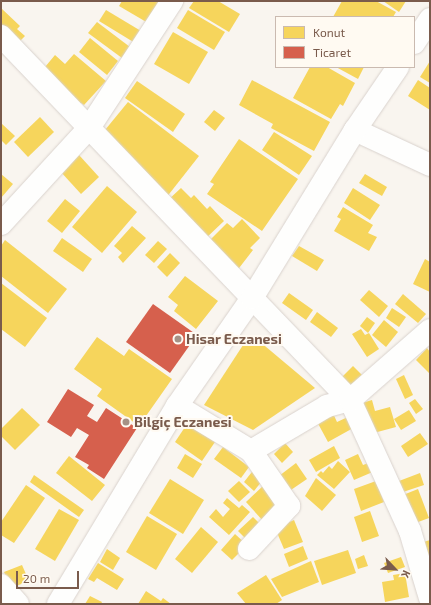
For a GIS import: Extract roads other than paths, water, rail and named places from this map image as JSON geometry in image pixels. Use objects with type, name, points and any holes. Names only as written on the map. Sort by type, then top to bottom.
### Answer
[{"type":"street","points":[[1,224],[89,128],[172,1]]},
{"type":"street","points":[[415,42],[430,21]]},
{"type":"street","points":[[1,36],[350,400],[410,531],[430,598]]},
{"type":"street","points":[[58,604],[178,406],[252,298],[355,130],[397,68]]},
{"type":"street","points":[[355,130],[430,165]]},
{"type":"street","points":[[250,451],[327,406],[350,400],[430,330]]},
{"type":"street","points":[[178,406],[250,451],[289,506],[249,549]]},
{"type":"street","points":[[1,585],[18,604]]},
{"type":"place","name":"Hisar Eczanesi","points":[[178,339]]},
{"type":"place","name":"Bilgiç Eczanesi","points":[[126,422]]}]
